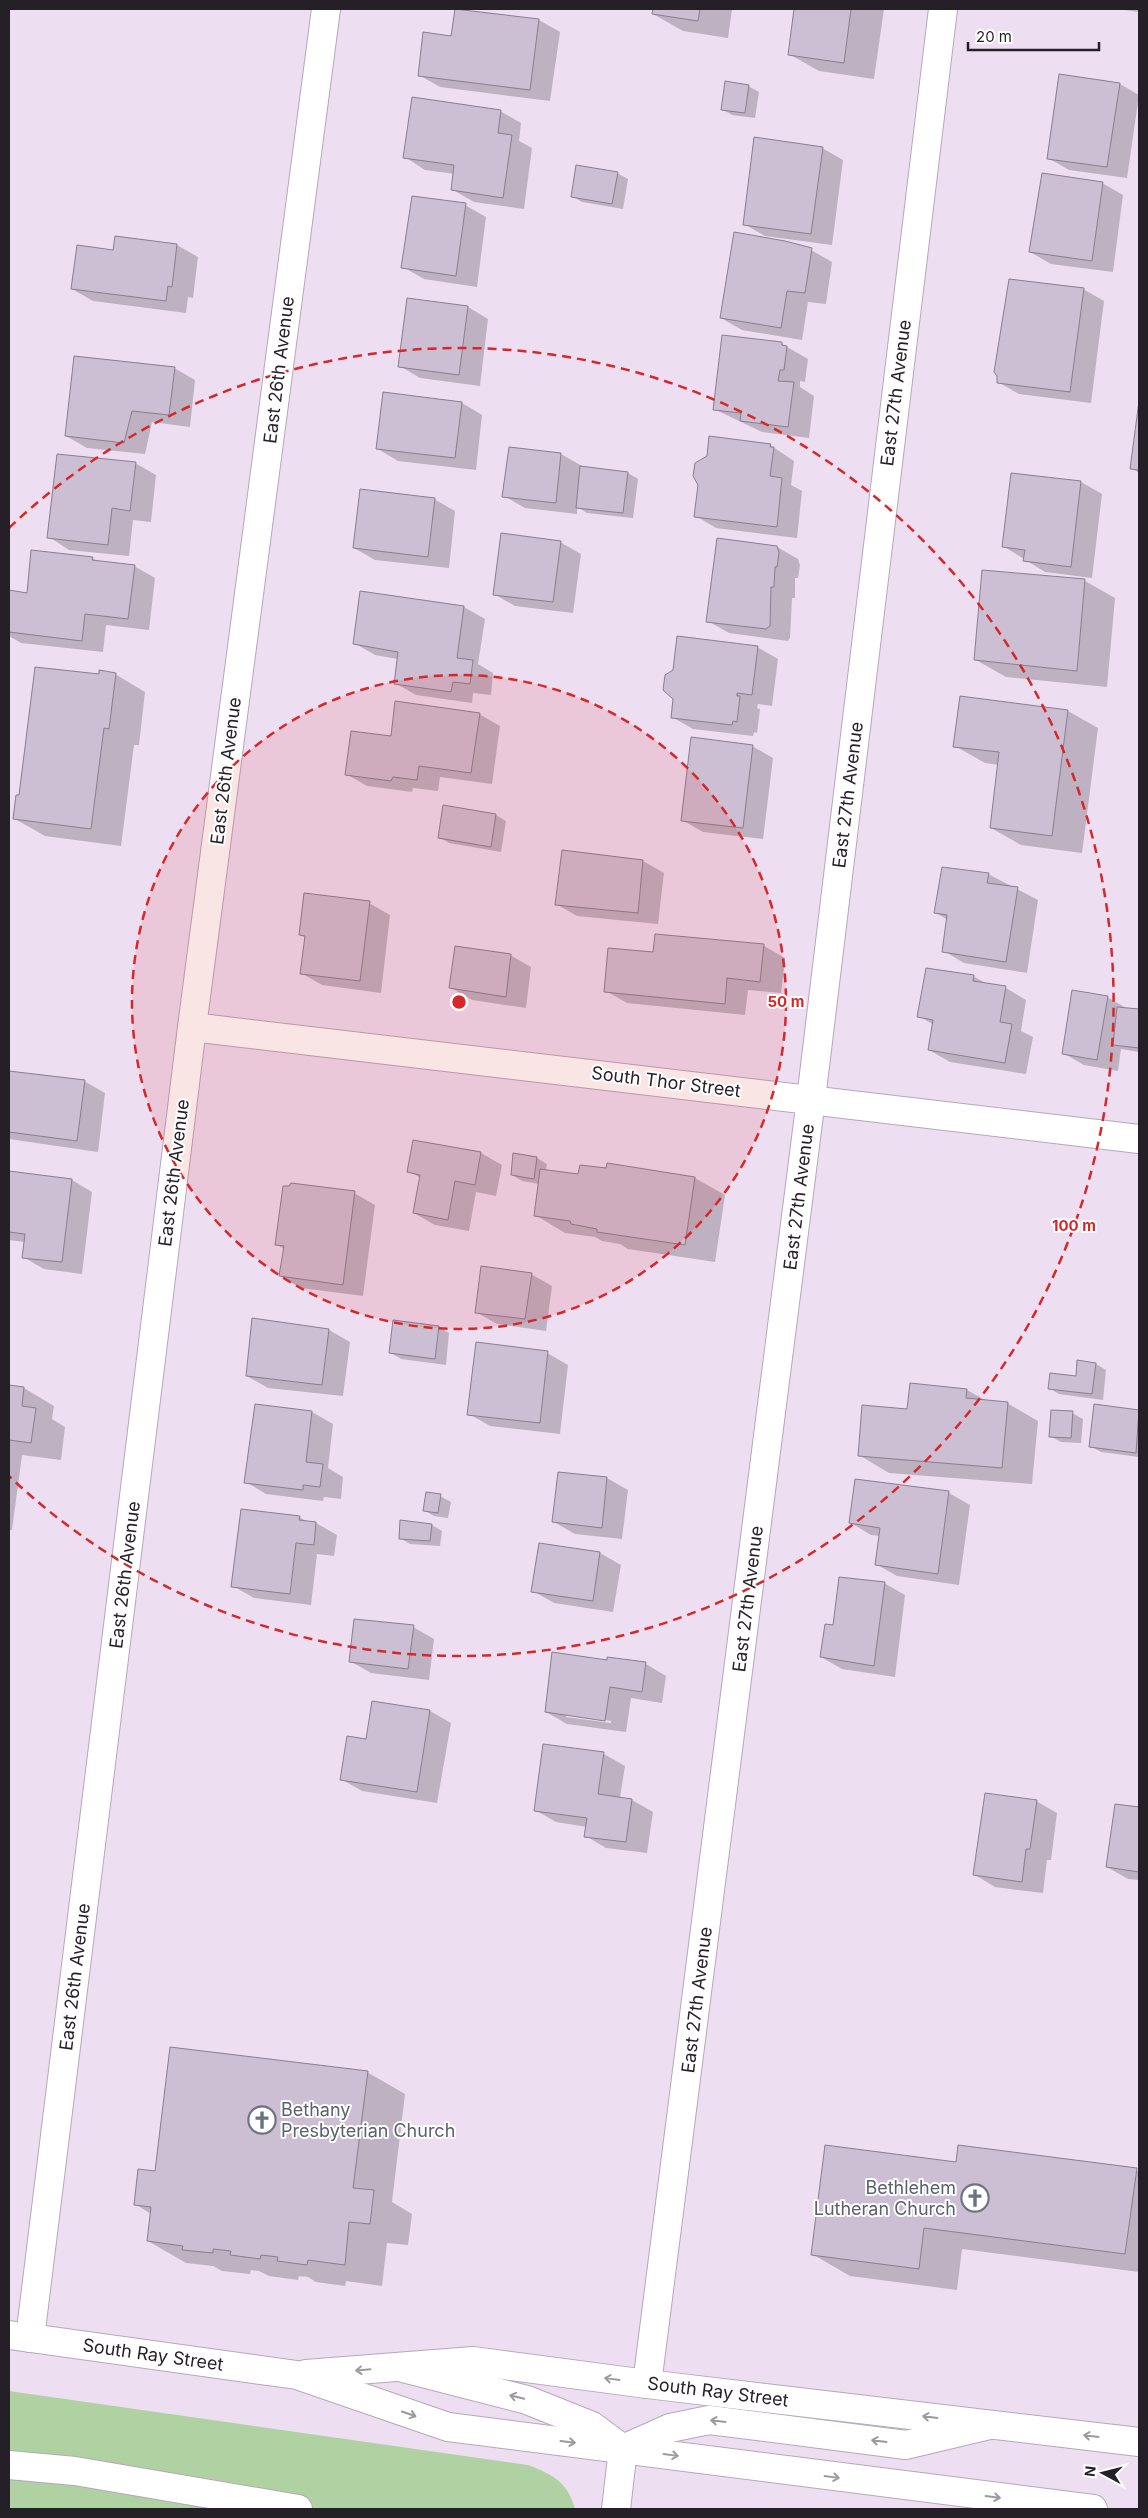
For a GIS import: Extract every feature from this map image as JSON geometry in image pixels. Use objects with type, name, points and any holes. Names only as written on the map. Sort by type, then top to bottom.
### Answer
[{"type":"street","name":"East 26th Avenue","points":[[19,2337],[326,9]]},
{"type":"street","name":"East 27th Avenue","points":[[647,2384],[811,1099],[943,9]]},
{"type":"street","name":"South Thor Street","points":[[192,1027],[1139,1139]]},
{"type":"street","name":"South Ray Street","points":[[19,2337],[297,2375],[448,2427],[1093,2509]]},
{"type":"street","name":"South Ray Street","points":[[297,2375],[473,2361],[647,2384],[1139,2442]]},
{"type":"street","points":[[398,2367],[527,2400],[592,2426],[623,2449]]},
{"type":"street","points":[[623,2449],[670,2428],[709,2420],[906,2444],[995,2424]]},
{"type":"street","points":[[616,2509],[623,2449]]},
{"type":"street","points":[[9,2465],[74,2471],[298,2509]]},
{"type":"green space","points":[[9,2391],[528,2465],[558,2480],[568,2492],[575,2509],[9,2509]]},
{"type":"building","points":[[455,9],[539,19],[530,90],[418,76],[423,32],[451,36]]},
{"type":"building","points":[[653,9],[700,9],[698,21],[652,14]]},
{"type":"building","points":[[794,9],[851,9],[844,63],[788,55]]},
{"type":"building","points":[[1059,74],[1120,83],[1107,167],[1047,159]]},
{"type":"building","points":[[725,81],[749,85],[745,113],[721,110]]},
{"type":"building","points":[[412,97],[501,110],[498,133],[512,135],[503,198],[451,190],[454,165],[403,158]]},
{"type":"building","points":[[754,137],[823,147],[811,234],[743,225]]},
{"type":"building","points":[[576,165],[618,172],[612,204],[571,197]]},
{"type":"building","points":[[1042,173],[1103,182],[1092,261],[1029,252]]},
{"type":"building","points":[[412,196],[466,203],[456,276],[401,268]]},
{"type":"building","points":[[734,232],[812,248],[805,293],[787,291],[781,328],[720,318]]},
{"type":"building","points":[[115,236],[177,244],[172,287],[168,286],[166,301],[71,289],[77,245],[113,250]]},
{"type":"building","points":[[1009,279],[1084,288],[1070,392],[997,383],[997,376],[994,372]]},
{"type":"building","points":[[407,298],[468,306],[459,375],[398,367]]},
{"type":"building","points":[[722,335],[782,342],[782,345],[787,346],[784,370],[780,370],[778,381],[794,382],[788,427],[740,421],[741,413],[713,410]]},
{"type":"building","points":[[74,356],[175,367],[169,415],[132,411],[124,443],[65,436]]},
{"type":"building","points":[[383,392],[462,402],[455,458],[376,449]]},
{"type":"building","points":[[1139,401],[1139,470],[1130,469]]},
{"type":"building","points":[[709,436],[771,444],[770,447],[774,447],[770,476],[782,478],[777,527],[694,517],[698,485],[693,476],[695,463],[707,456]]},
{"type":"building","points":[[509,447],[561,453],[556,503],[502,497]]},
{"type":"building","points":[[57,454],[136,462],[130,511],[112,508],[108,545],[47,538]]},
{"type":"building","points":[[580,466],[628,472],[623,513],[576,508]]},
{"type":"building","points":[[1011,473],[1081,481],[1071,567],[1023,561],[1025,550],[1002,547]]},
{"type":"building","points":[[360,489],[435,498],[428,557],[353,548]]},
{"type":"building","points":[[501,533],[561,541],[553,602],[493,595]]},
{"type":"building","points":[[717,538],[777,546],[779,553],[777,567],[775,567],[774,587],[771,587],[770,626],[766,629],[706,622]]},
{"type":"building","points":[[31,550],[93,557],[92,560],[135,565],[128,619],[85,614],[82,641],[9,632],[9,590],[27,593]]},
{"type":"building","points":[[982,570],[1085,579],[1077,671],[974,660]]},
{"type":"building","points":[[360,591],[464,606],[457,658],[473,660],[470,684],[453,682],[451,692],[394,684],[398,652],[353,644]]},
{"type":"building","points":[[677,636],[758,646],[752,695],[737,693],[737,696],[740,696],[737,722],[733,721],[732,725],[671,718],[673,699],[663,690],[665,675],[673,670]]},
{"type":"building","points":[[35,667],[99,674],[99,670],[116,673],[109,729],[104,728],[91,829],[13,819],[16,795],[19,795]]},
{"type":"building","points":[[960,696],[1068,710],[1052,836],[990,828],[999,752],[953,747]]},
{"type":"building","points":[[395,701],[480,713],[471,773],[419,766],[417,780],[393,777],[391,781],[345,775],[351,731],[391,736]]},
{"type":"building","points":[[691,737],[753,745],[743,828],[681,821]]},
{"type":"building","points":[[443,805],[496,814],[491,847],[438,838]]},
{"type":"building","points":[[562,850],[643,860],[638,913],[555,905]]},
{"type":"building","points":[[942,867],[989,873],[987,883],[1018,887],[1006,962],[942,952],[947,915],[934,913]]},
{"type":"building","points":[[304,893],[370,901],[360,981],[300,974],[305,936],[299,935]]},
{"type":"building","points":[[655,934],[764,944],[760,982],[727,978],[725,1004],[604,992],[608,948],[653,952]]},
{"type":"building","points":[[455,946],[511,954],[506,997],[449,988]]},
{"type":"building","points":[[926,968],[974,975],[973,981],[1006,986],[1000,1022],[1012,1024],[1005,1063],[928,1050],[933,1020],[917,1017]]},
{"type":"building","points":[[1072,990],[1108,996],[1097,1060],[1062,1054]]},
{"type":"building","points":[[1117,1007],[1139,1009],[1139,1048],[1113,1045]]},
{"type":"building","points":[[9,1071],[85,1080],[77,1141],[9,1132]]},
{"type":"building","points":[[413,1140],[481,1152],[475,1185],[455,1181],[448,1220],[413,1213],[420,1175],[407,1172]]},
{"type":"building","points":[[513,1153],[537,1157],[534,1179],[511,1175]]},
{"type":"building","points":[[607,1163],[695,1177],[685,1245],[597,1232],[597,1229],[571,1224],[570,1221],[534,1216],[540,1169],[578,1174],[580,1165],[606,1168]]},
{"type":"building","points":[[9,1171],[72,1179],[62,1262],[22,1258],[25,1234],[9,1232]]},
{"type":"building","points":[[291,1183],[355,1191],[343,1285],[279,1276],[284,1246],[275,1245],[283,1186],[289,1186]]},
{"type":"building","points":[[481,1266],[532,1273],[525,1319],[475,1313]]},
{"type":"building","points":[[252,1318],[329,1329],[322,1385],[246,1376]]},
{"type":"building","points":[[393,1320],[439,1326],[435,1359],[389,1353]]},
{"type":"building","points":[[476,1342],[548,1351],[540,1423],[467,1415]]},
{"type":"building","points":[[1077,1360],[1096,1363],[1092,1394],[1048,1389],[1050,1373],[1076,1376]]},
{"type":"building","points":[[910,1383],[967,1389],[966,1398],[1008,1402],[1002,1468],[858,1456],[862,1405],[907,1409]]},
{"type":"building","points":[[9,1385],[24,1387],[22,1406],[36,1408],[31,1443],[9,1440]]},
{"type":"building","points":[[255,1404],[312,1411],[306,1462],[323,1464],[320,1487],[303,1485],[303,1490],[244,1483]]},
{"type":"building","points":[[1094,1404],[1139,1410],[1136,1453],[1089,1447]]},
{"type":"building","points":[[1051,1410],[1073,1411],[1071,1438],[1049,1437]]},
{"type":"building","points":[[558,1472],[607,1477],[602,1528],[552,1522]]},
{"type":"building","points":[[855,1479],[949,1491],[938,1574],[875,1565],[880,1528],[849,1523]]},
{"type":"building","points":[[426,1492],[441,1494],[438,1513],[423,1511]]},
{"type":"building","points":[[241,1509],[300,1516],[299,1520],[316,1522],[314,1545],[296,1543],[290,1594],[231,1587]]},
{"type":"building","points":[[400,1520],[432,1524],[430,1541],[399,1539]]},
{"type":"building","points":[[539,1543],[600,1552],[593,1601],[531,1592]]},
{"type":"building","points":[[839,1577],[885,1582],[874,1666],[820,1657],[825,1624],[833,1625]]},
{"type":"building","points":[[354,1619],[414,1625],[408,1669],[349,1662]]},
{"type":"building","points":[[552,1652],[607,1660],[607,1657],[646,1662],[642,1692],[610,1687],[605,1721],[545,1712]]},
{"type":"building","points":[[372,1701],[430,1710],[417,1792],[340,1780],[347,1736],[366,1739]]},
{"type":"building","points":[[543,1744],[604,1752],[598,1794],[632,1799],[626,1842],[584,1837],[587,1818],[534,1811]]},
{"type":"building","points":[[985,1793],[1037,1800],[1030,1849],[1026,1849],[1022,1882],[973,1875]]},
{"type":"building","points":[[1115,1804],[1139,1807],[1139,1872],[1106,1867]]},
{"type":"building","name":"Bethany Presbyterian Church","points":[[170,2047],[368,2071],[353,2188],[374,2190],[370,2224],[349,2222],[345,2265],[308,2260],[307,2265],[277,2261],[278,2257],[261,2255],[260,2259],[230,2255],[231,2251],[213,2249],[213,2253],[182,2250],[183,2246],[147,2241],[151,2207],[134,2205],[138,2169],[155,2171]]},
{"type":"building","name":"Bethlehem Lutheran Church","points":[[825,2145],[956,2162],[958,2145],[1137,2168],[1125,2254],[924,2228],[919,2269],[811,2255]]},
{"type":"place","name":"Bethany Presbyterian Church","points":[[262,2120]]},
{"type":"place","name":"Bethlehem Lutheran Church","points":[[975,2198]]}]
